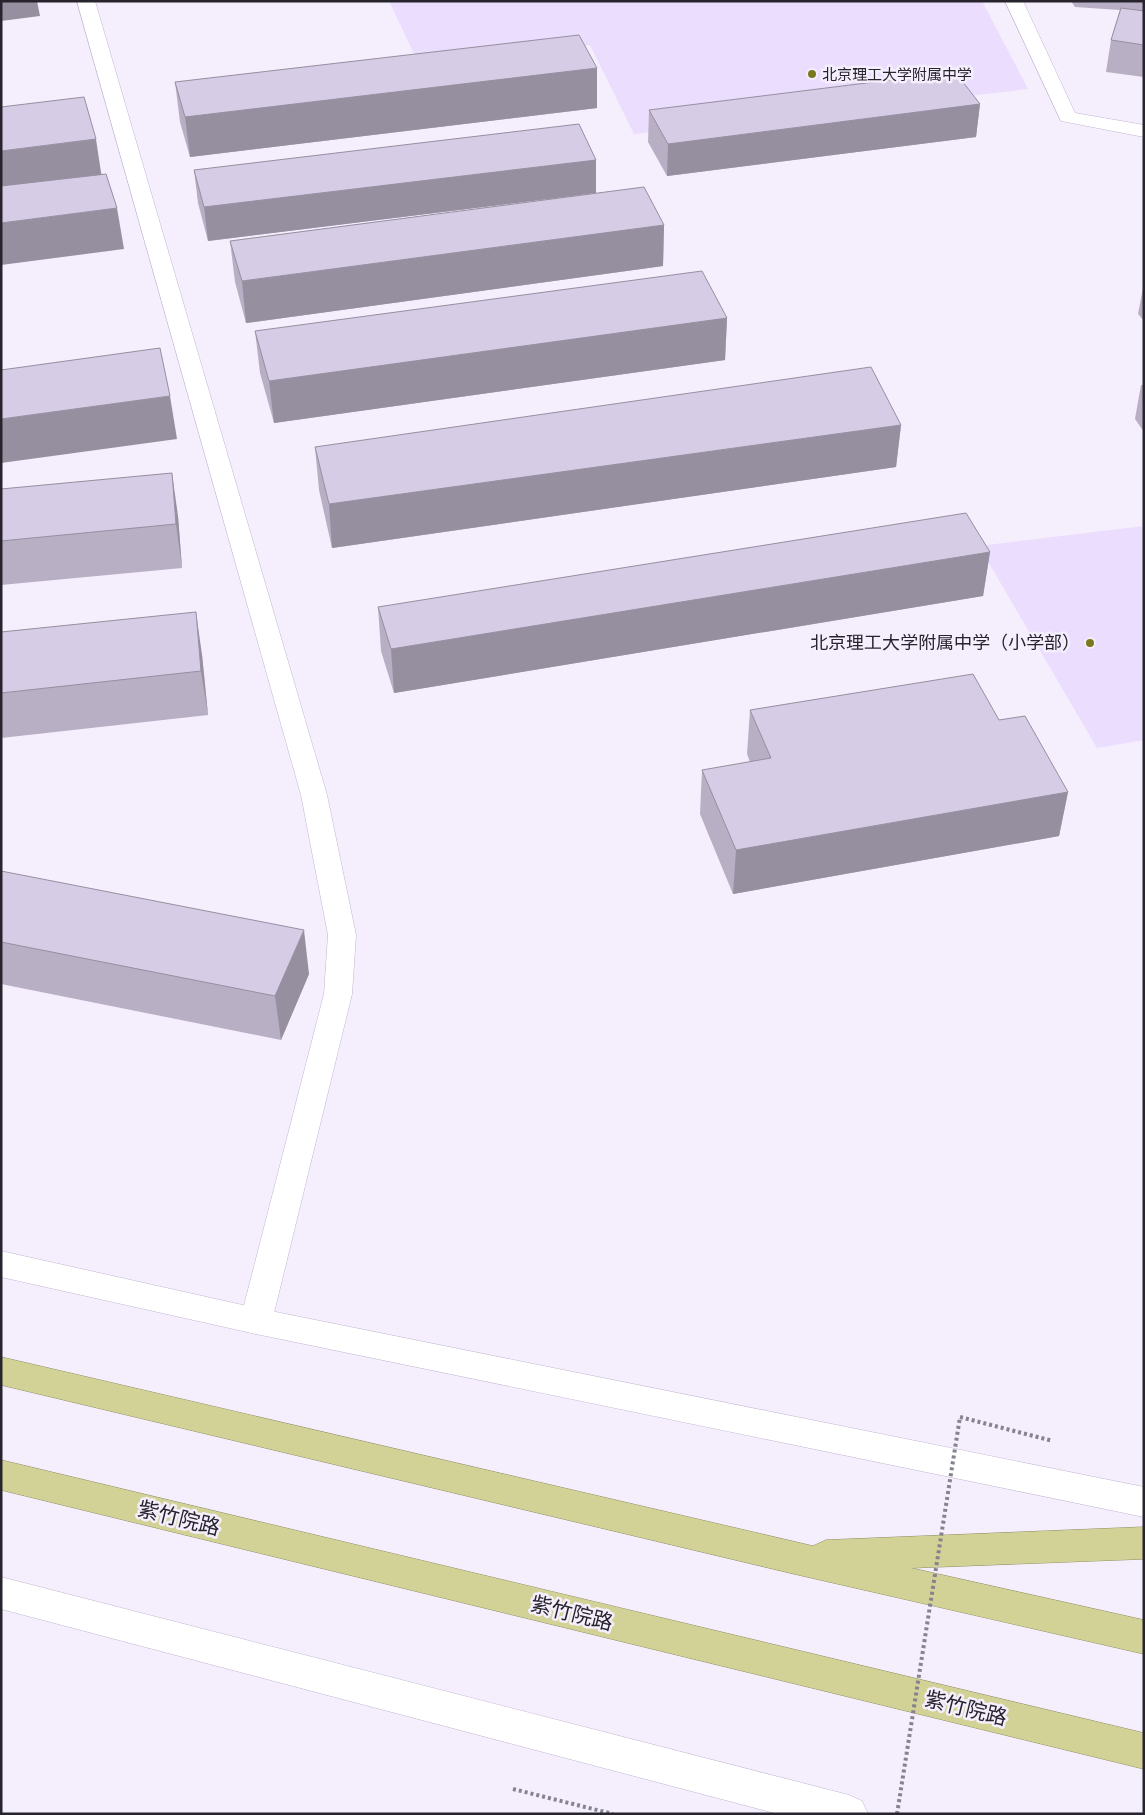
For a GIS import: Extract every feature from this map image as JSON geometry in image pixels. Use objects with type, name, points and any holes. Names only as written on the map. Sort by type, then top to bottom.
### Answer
[{"type":"highway","points":[[1,1371],[790,1557],[1144,1637]]},
{"type":"highway","name":"紫竹院路","points":[[1,1475],[1144,1751]]},
{"type":"highway","points":[[790,1557],[1144,1543]]},
{"type":"street","points":[[86,1],[314,795],[342,934],[338,994],[256,1321]]},
{"type":"street","points":[[1014,1],[1068,117],[1144,131]]},
{"type":"street","points":[[1,1264],[256,1321],[1144,1502]]},
{"type":"street","points":[[1,1593],[849,1814]]},
{"type":"path","points":[[897,1814],[960,1417],[1053,1441]]},
{"type":"path","points":[[513,1789],[613,1814]]},
{"type":"shaded area","name":"北京理工大学附属中学","points":[[389,1],[982,1],[1028,89],[634,134],[590,45],[417,60]]},
{"type":"shaded area","name":"北京理工大学附属中学（小学部）","points":[[1144,526],[1144,740],[1097,748],[979,546]]},
{"type":"building","points":[[1121,8],[1144,11],[1144,45],[1111,40]]},
{"type":"building","points":[[579,35],[597,68],[185,117],[175,82]]},
{"type":"building","points":[[955,72],[980,104],[668,144],[649,110]]},
{"type":"building","points":[[84,97],[96,139],[1,151],[1,107]]},
{"type":"building","points":[[579,124],[596,160],[204,207],[194,170]]},
{"type":"building","points":[[106,174],[117,208],[1,223],[1,186]]},
{"type":"building","points":[[644,187],[664,225],[242,281],[230,241]]},
{"type":"building","points":[[702,271],[727,318],[269,381],[255,331]]},
{"type":"building","points":[[160,348],[170,396],[1,419],[1,370]]},
{"type":"building","points":[[871,367],[901,425],[329,504],[315,447]]},
{"type":"building","points":[[172,473],[176,524],[1,541],[1,489]]},
{"type":"building","points":[[966,513],[990,552],[391,649],[378,607]]},
{"type":"building","points":[[196,612],[201,671],[1,693],[1,632]]},
{"type":"building","points":[[973,674],[999,720],[1025,716],[1068,792],[736,850],[702,770],[771,758],[750,710]]},
{"type":"building","points":[[1,871],[304,930],[275,996],[1,942]]},
{"type":"place","name":"北京理工大学附属中学","points":[[812,74]]},
{"type":"place","name":"北京理工大学附属中学（小学部）","points":[[1090,643]]}]
